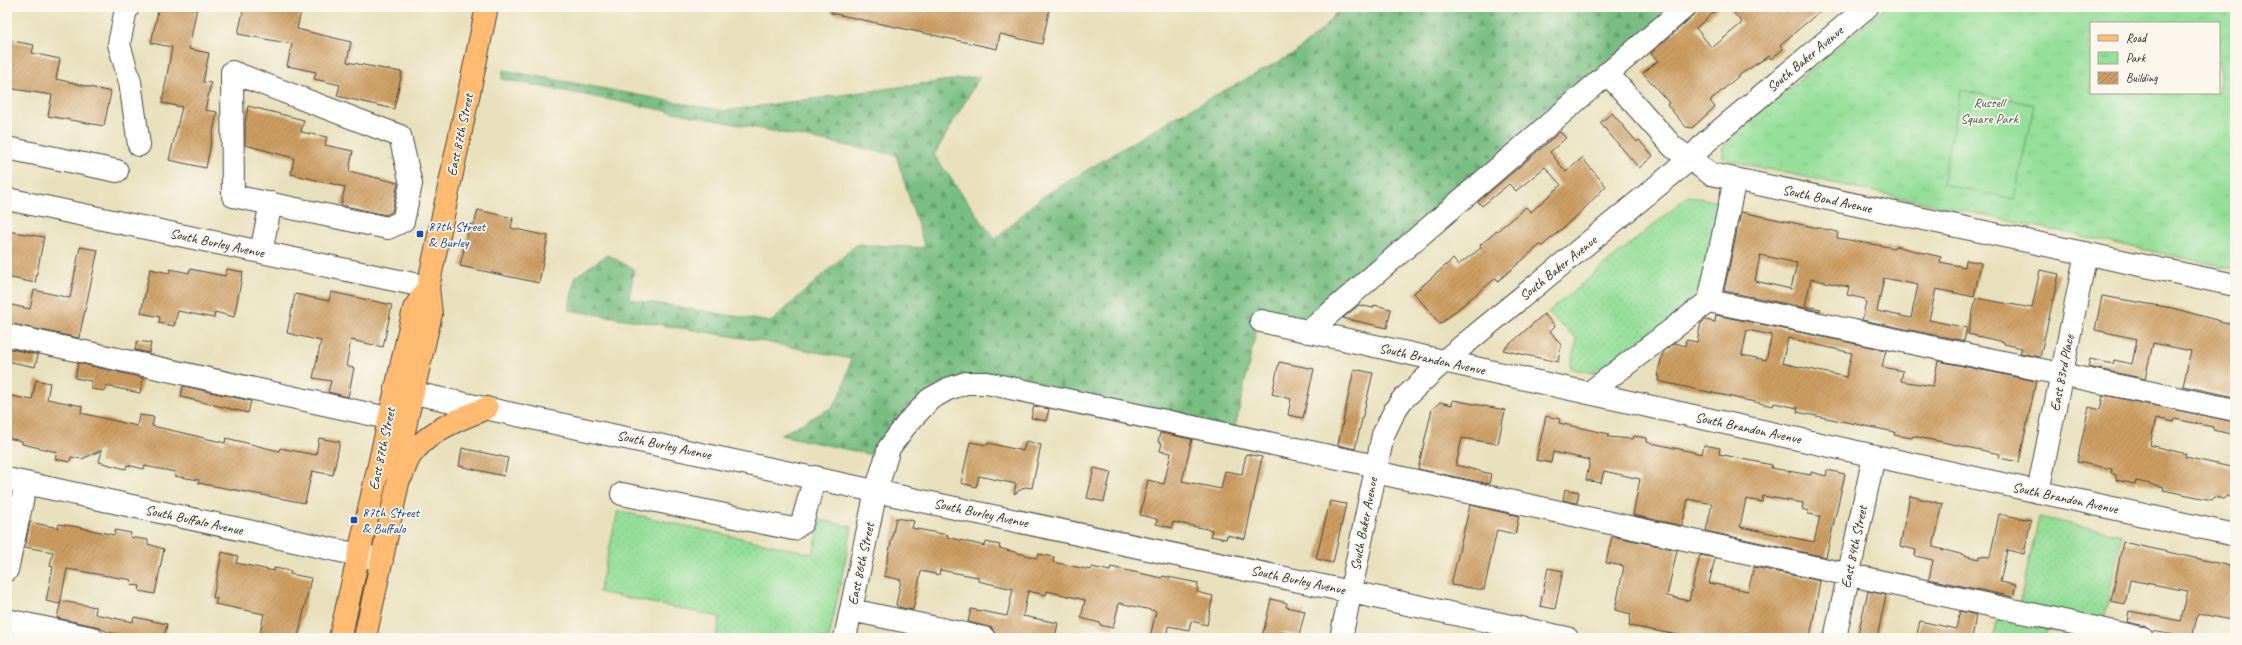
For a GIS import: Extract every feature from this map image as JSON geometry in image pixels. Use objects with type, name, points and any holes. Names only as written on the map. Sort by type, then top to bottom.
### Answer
[{"type":"main road","name":"East 87th Street","points":[[340,638],[359,556],[398,420],[404,391],[414,310],[428,287],[487,7]]},
{"type":"main road","points":[[398,483],[411,455],[420,445],[453,422],[487,408]]},
{"type":"main road","name":"East 87th Street","points":[[365,638],[398,483],[400,452],[398,420]]},
{"type":"street","points":[[128,7],[125,14],[120,44],[130,82],[139,146]]},
{"type":"street","points":[[1308,332],[1685,7]]},
{"type":"street","name":"South Baker Avenue","points":[[1341,638],[1383,434],[1395,410],[1444,362],[1689,160],[1706,142],[1867,7]]},
{"type":"street","points":[[232,72],[400,136],[411,184],[403,221],[388,228],[271,203],[233,196],[232,72]]},
{"type":"street","name":"South Bond Avenue","points":[[1607,73],[1673,147],[1689,160],[1711,174],[2235,285]]},
{"type":"street","points":[[7,148],[117,171]]},
{"type":"street","points":[[1589,393],[1709,300],[1735,179]]},
{"type":"street","name":"South Burley Avenue","points":[[7,199],[428,287]]},
{"type":"street","points":[[261,252],[271,203]]},
{"type":"street","name":"East 83rd Place","points":[[2038,492],[2086,253]]},
{"type":"street","points":[[1709,300],[2235,410]]},
{"type":"street","name":"South Brandon Avenue","points":[[1261,321],[2235,535]]},
{"type":"street","points":[[7,335],[398,420]]},
{"type":"street","name":"East 86th Street","points":[[845,638],[876,491],[889,448],[906,425],[930,400],[948,389],[966,383],[986,383],[1848,576],[2142,638]]},
{"type":"street","name":"South Burley Avenue","points":[[404,391],[1567,638]]},
{"type":"street","name":"East 84th Street","points":[[1835,638],[1874,456]]},
{"type":"street","points":[[622,494],[793,530],[802,522],[814,477]]},
{"type":"street","points":[[7,570],[16,481]]},
{"type":"street","name":"South Buffalo Avenue","points":[[16,481],[382,560]]},
{"type":"street","points":[[851,610],[984,638]]},
{"type":"street","points":[[7,620],[92,638]]},
{"type":"green space","points":[[1340,7],[1673,7],[1302,322],[1260,313],[1235,428],[957,380],[882,457],[780,435],[833,407],[843,389],[851,359],[755,340],[569,310],[575,277],[607,255],[634,269],[629,299],[771,322],[857,244],[925,248],[896,155],[502,79],[503,70],[724,111],[980,76],[934,155],[995,240],[1039,199],[1175,117],[1295,53],[1324,28]]},
{"type":"green space","name":"Russell Square Park","points":[[1886,7],[2235,7],[2235,269],[1726,160],[1723,157],[1723,147],[1731,138]]},
{"type":"green space","points":[[1961,90],[2034,105],[2014,199],[1942,184]]},
{"type":"green space","points":[[1688,196],[1723,203],[1703,296],[1607,376],[1570,368],[1577,339],[1547,313]]},
{"type":"green space","points":[[618,511],[813,554],[821,520],[852,527],[829,638],[716,638],[720,617],[599,592]]},
{"type":"green space","points":[[2039,517],[2122,535],[2103,624],[2049,618],[2044,638],[1993,638],[1999,615],[2016,618]]},
{"type":"building","points":[[159,7],[197,7],[189,49],[209,53],[203,82],[211,83],[205,110],[217,112],[206,168],[169,160],[182,107],[162,103],[172,47],[151,43]]},
{"type":"building","points":[[244,7],[302,7],[297,29],[351,42],[347,62],[402,72],[394,109],[337,96],[340,85],[314,79],[316,72],[287,66],[292,44],[238,34]]},
{"type":"building","points":[[832,7],[1050,7],[1042,44],[1000,34],[997,49],[831,13]]},
{"type":"building","points":[[1698,7],[1720,7],[1696,28],[1712,48],[1742,23],[1729,7],[1825,7],[1780,45],[1783,49],[1771,59],[1769,56],[1741,74],[1710,101],[1715,107],[1692,128],[1686,127],[1667,105],[1669,103],[1643,73],[1658,61],[1651,53],[1693,16]]},
{"type":"building","points":[[7,40],[34,45],[32,53],[60,59],[56,79],[111,92],[104,126],[48,116],[52,95],[7,88]]},
{"type":"building","points":[[248,106],[304,120],[301,132],[327,137],[325,145],[353,151],[349,171],[398,183],[392,212],[386,215],[341,205],[345,187],[291,174],[294,158],[245,145],[245,123]]},
{"type":"building","points":[[1612,113],[1637,142],[1639,140],[1653,156],[1639,168],[1600,123]]},
{"type":"building","points":[[1560,132],[1566,138],[1550,152],[1566,172],[1582,158],[1606,186],[1579,214],[1542,246],[1540,245],[1498,281],[1496,278],[1440,324],[1414,293],[1453,259],[1458,265],[1481,248],[1480,245],[1526,207],[1531,212],[1561,185],[1545,167],[1516,191],[1509,184],[1482,206],[1478,202]]},
{"type":"building","points":[[478,210],[513,218],[511,228],[548,236],[539,283],[460,266],[470,224],[474,225]]},
{"type":"building","points":[[1741,212],[1838,232],[1837,238],[1894,248],[1895,246],[1941,257],[1940,262],[1965,267],[1966,260],[1981,263],[1974,297],[1936,289],[1929,320],[1967,328],[1964,341],[1862,320],[1866,302],[1864,301],[1865,299],[1847,295],[1849,287],[1811,279],[1805,306],[1821,309],[1820,311],[1724,291]],"holes":[[[1760,255],[1797,263],[1791,289],[1755,281]],[[1884,278],[1918,285],[1911,318],[1877,311]]]},
{"type":"building","points":[[7,231],[44,237],[35,283],[7,277]]},
{"type":"building","points":[[80,247],[98,250],[79,338],[7,323],[7,304],[30,309],[34,290],[70,298]]},
{"type":"building","points":[[150,269],[169,273],[170,269],[189,273],[190,269],[225,276],[227,269],[243,272],[234,317],[215,312],[214,318],[178,311],[174,326],[159,323],[160,317],[141,313]]},
{"type":"building","points":[[2040,270],[2059,274],[2040,357],[2020,353],[2022,348],[2004,344],[2004,342],[1968,334],[1976,298],[2032,308]]},
{"type":"building","points":[[331,292],[392,305],[383,347],[351,340],[346,366],[354,368],[348,397],[328,392],[331,381],[313,378],[321,341],[287,333],[295,294],[329,301]]},
{"type":"building","points":[[2102,296],[2172,308],[2235,325],[2235,397],[2183,386],[2191,351],[2153,343],[2145,379],[2088,367],[2090,359],[2113,364],[2114,360],[2132,364],[2137,339],[2095,330]]},
{"type":"building","points":[[1359,305],[1373,308],[1374,305],[1391,309],[1387,328],[1343,318]]},
{"type":"building","points":[[1544,314],[1555,326],[1550,331],[1561,345],[1558,362],[1503,350]]},
{"type":"building","points":[[1716,315],[1886,350],[1882,367],[1903,371],[1901,381],[1933,386],[1938,361],[2036,381],[2019,462],[1999,458],[2000,454],[1913,436],[1912,438],[1894,435],[1895,432],[1797,412],[1798,408],[1774,403],[1773,406],[1658,381],[1659,376],[1657,376],[1663,352],[1675,343],[1685,346],[1686,340],[1697,342],[1701,323],[1705,320],[1715,322]],"holes":[[[1747,330],[1772,335],[1766,360],[1742,355]],[[1788,338],[1852,353],[1846,377],[1782,363]]]},
{"type":"building","points":[[137,341],[151,343],[149,353],[135,350]]},
{"type":"building","points":[[7,348],[38,355],[35,367],[7,361]]},
{"type":"building","points":[[1279,362],[1314,369],[1303,418],[1288,415],[1291,399],[1272,394]]},
{"type":"building","points":[[78,363],[143,378],[140,393],[106,386],[105,391],[91,389],[91,381],[75,378]]},
{"type":"building","points":[[1354,369],[1373,373],[1355,449],[1338,445]]},
{"type":"building","points":[[36,380],[50,383],[47,399],[82,406],[81,413],[137,426],[139,415],[154,417],[152,426],[225,443],[226,438],[279,451],[280,448],[316,455],[319,438],[340,442],[333,475],[312,471],[305,503],[198,483],[199,480],[174,476],[175,472],[145,466],[144,469],[127,465],[126,469],[110,465],[99,462],[102,450],[82,459],[71,457],[70,462],[55,459],[57,452],[22,444],[22,441],[7,438],[7,395],[32,400]]},
{"type":"building","points":[[183,386],[251,401],[248,413],[181,397]]},
{"type":"building","points":[[2103,395],[2235,422],[2235,435],[2213,430],[2213,427],[2175,419],[2174,422],[2156,418],[2150,445],[2186,454],[2185,457],[2235,468],[2233,498],[2227,496],[2223,499],[2215,497],[2212,500],[2163,490],[2164,487],[2136,481],[2135,484],[2116,480],[2116,475],[2111,473],[2112,469],[2077,462],[2089,407],[2100,410]]},
{"type":"building","points":[[1453,400],[1505,410],[1498,444],[1462,438],[1456,465],[1491,474],[1489,484],[1418,469],[1432,409],[1440,402],[1452,405]]},
{"type":"building","points":[[1034,406],[1049,409],[1046,421],[1031,418]]},
{"type":"building","points":[[1546,416],[1560,419],[1559,423],[1609,434],[1608,437],[1633,439],[1634,436],[1647,438],[1647,442],[1702,454],[1704,445],[1720,448],[1719,454],[1772,465],[1771,468],[1811,475],[1811,472],[1826,476],[1827,470],[1845,474],[1826,557],[1706,531],[1712,504],[1688,499],[1682,526],[1633,515],[1640,479],[1604,471],[1601,483],[1586,480],[1590,460],[1553,452],[1551,463],[1536,460]],"holes":[[[1763,496],[1803,503],[1802,509],[1808,511],[1808,514],[1820,516],[1814,542],[1740,527],[1746,499],[1762,502]]]},
{"type":"building","points":[[1160,433],[1192,439],[1182,481],[1221,489],[1225,471],[1242,474],[1246,454],[1262,457],[1245,539],[1227,535],[1226,539],[1210,536],[1212,530],[1173,522],[1172,528],[1156,524],[1157,519],[1140,515],[1148,480],[1164,484],[1171,453],[1160,451],[1162,443],[1158,442]]},
{"type":"building","points":[[1026,441],[1041,445],[1032,488],[1025,487],[1014,494],[1016,484],[979,476],[976,487],[961,483],[970,442],[987,445],[988,443],[1023,451]]},
{"type":"building","points":[[462,448],[508,458],[504,476],[459,466]]},
{"type":"building","points":[[1094,468],[1111,472],[1104,502],[1087,498]]},
{"type":"building","points":[[1565,489],[1579,492],[1577,503],[1563,500]]},
{"type":"building","points":[[1910,496],[1943,504],[1933,547],[1979,559],[1980,556],[1990,557],[1999,514],[2031,520],[2024,554],[2007,550],[2000,582],[2016,585],[2013,597],[1929,579],[1933,560],[1915,556],[1916,550],[1900,546]]},
{"type":"building","points":[[1330,501],[1346,504],[1333,563],[1316,559]]},
{"type":"building","points":[[1470,505],[1519,516],[1515,534],[1497,530],[1484,590],[1451,585]]},
{"type":"building","points":[[896,518],[914,521],[912,528],[948,535],[947,537],[985,546],[986,542],[1000,545],[999,548],[1037,558],[1038,554],[1054,557],[1053,562],[1091,570],[1092,567],[1110,571],[1111,567],[1162,578],[1163,576],[1198,583],[1197,592],[1213,596],[1207,625],[1191,621],[1189,630],[1168,626],[1166,638],[1150,638],[1156,611],[1119,603],[1113,628],[1081,618],[1085,600],[1047,591],[1046,595],[1028,591],[1023,616],[1058,623],[1055,638],[1033,638],[1014,634],[1014,638],[996,638],[992,628],[968,622],[971,609],[1007,616],[1013,589],[978,581],[978,577],[940,570],[939,575],[921,571],[913,610],[898,607],[896,605],[901,580],[884,576]]},
{"type":"building","points":[[30,522],[58,528],[59,524],[114,535],[115,530],[131,533],[130,537],[148,540],[148,544],[164,549],[155,594],[139,591],[140,586],[131,585],[132,580],[67,569],[60,604],[46,601],[53,567],[50,566],[53,552],[25,547]]},
{"type":"building","points":[[1612,536],[1677,550],[1667,596],[1689,601],[1700,555],[1715,558],[1709,583],[1748,591],[1754,567],[1820,581],[1810,638],[1695,638],[1629,626],[1631,614],[1615,610],[1624,566],[1606,563]]},
{"type":"building","points":[[2123,542],[2235,567],[2235,621],[2198,613],[2192,638],[2152,631],[2145,626],[2127,622],[2129,611],[2181,621],[2188,591],[2130,580],[2125,604],[2111,601]]},
{"type":"building","points":[[222,552],[238,556],[236,563],[274,571],[274,568],[291,571],[290,574],[311,578],[298,638],[259,638],[264,614],[215,604],[217,598],[213,598]]},
{"type":"building","points":[[1548,568],[1563,571],[1555,609],[1540,606]]},
{"type":"building","points":[[1868,591],[1886,595],[1877,638],[1857,638]]},
{"type":"building","points":[[1271,599],[1287,603],[1286,607],[1305,611],[1299,636],[1281,632],[1280,638],[1262,638]]},
{"type":"building","points":[[61,601],[96,607],[95,614],[133,622],[134,617],[167,624],[164,638],[141,638],[108,632],[95,626],[57,618]]},
{"type":"building","points":[[1960,611],[1976,615],[1972,638],[1916,638],[1920,621],[1956,629]]},
{"type":"place","name":"87th Street & Burley","points":[[420,234]]},
{"type":"place","name":"87th Street & Buffalo","points":[[354,520]]}]
